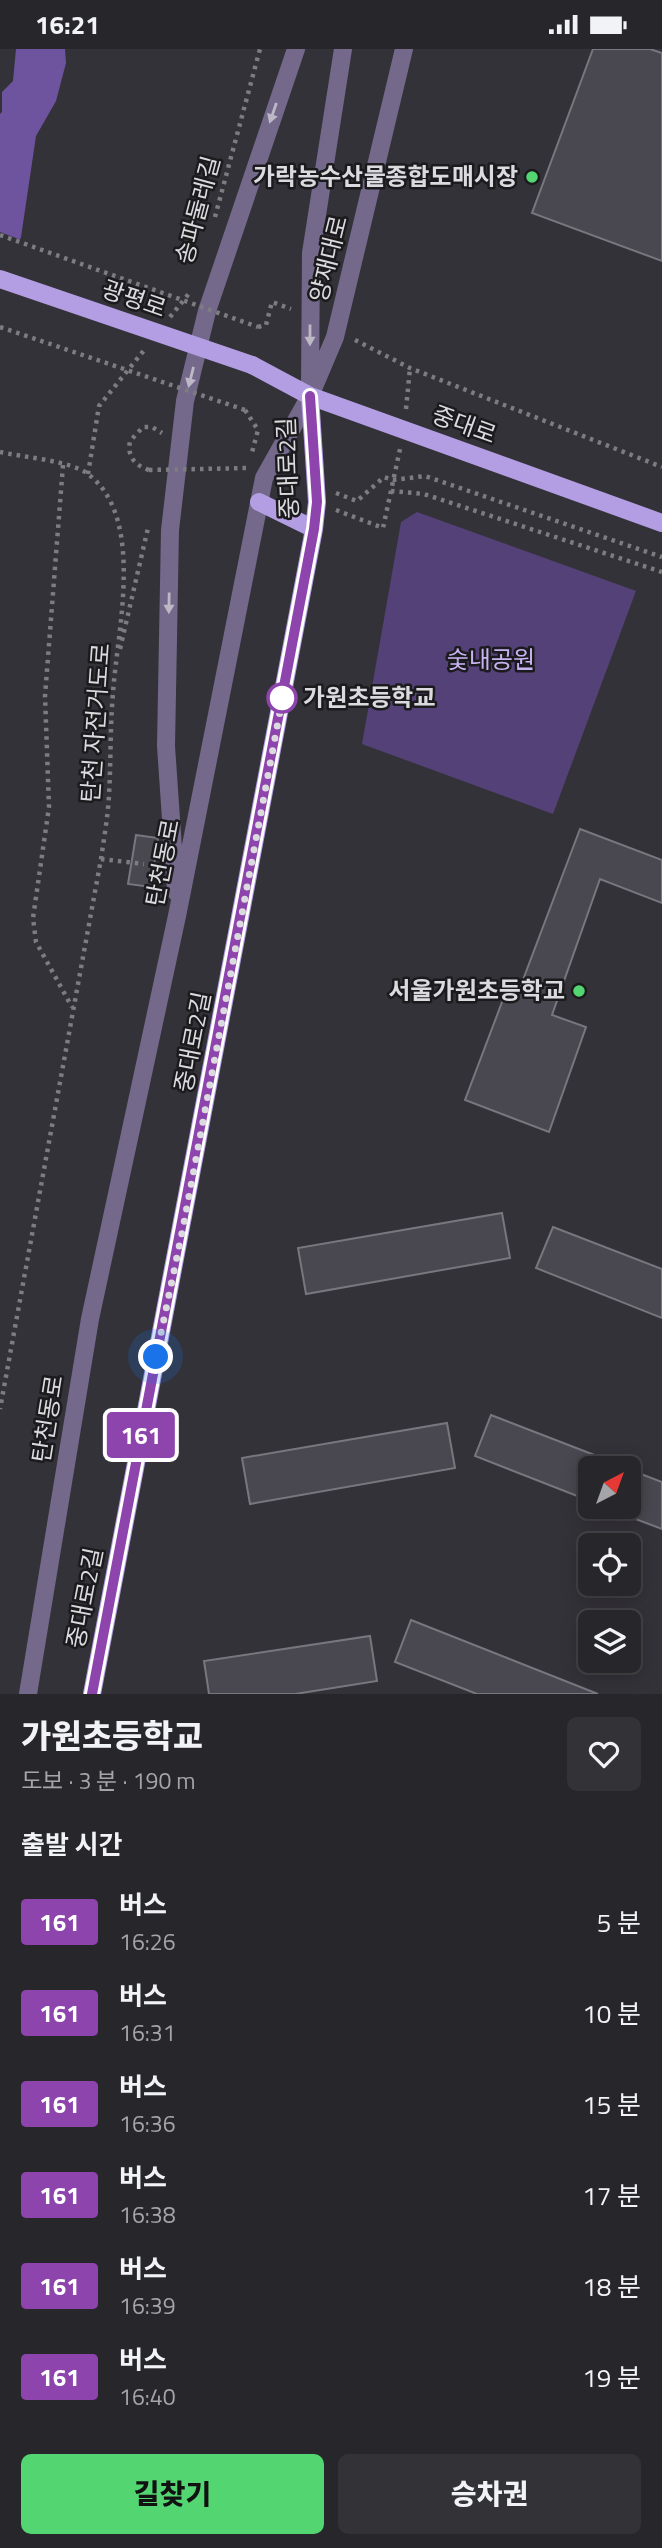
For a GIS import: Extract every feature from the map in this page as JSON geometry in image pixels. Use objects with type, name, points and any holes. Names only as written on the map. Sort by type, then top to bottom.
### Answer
[{"type":"main road","name":"광평로","points":[[0,279],[252,366]]},
{"type":"main road","name":"중대로","points":[[252,366],[310,396],[662,523]]},
{"type":"main road","name":"중대로2길","points":[[92,1694],[148,1396],[186,1214],[314,529],[316,493],[310,396]]},
{"type":"main road","points":[[259,502],[314,529]]},
{"type":"street","points":[[177,916],[167,719],[170,530],[185,401],[207,311],[296,49]]},
{"type":"street","name":"탄천동로","points":[[28,1694],[89,1319],[177,916],[264,478],[310,396],[311,253],[343,49]]},
{"type":"street","name":"양재대로","points":[[310,396],[335,337],[404,49]]},
{"type":"path","name":"송파둘레길","points":[[214,219],[260,49]]},
{"type":"path","points":[[0,235],[258,327],[266,325],[272,302]]},
{"type":"path","name":"송파둘레길","points":[[164,325],[196,285]]},
{"type":"path","points":[[0,327],[245,410],[258,430],[248,468],[149,470],[135,463],[128,449],[130,441],[143,427],[160,431],[165,436]]},
{"type":"path","points":[[2,452],[76,467],[88,474],[99,406],[148,346]]},
{"type":"path","points":[[316,493],[383,528],[404,430],[410,368],[662,467]]},
{"type":"path","points":[[158,483],[166,458]]},
{"type":"path","name":"탄천 자전거도로","points":[[63,465],[45,696],[49,807],[33,918],[36,942],[72,1007]]},
{"type":"path","name":"탄천 자전거도로","points":[[0,1409],[101,859],[109,798],[113,691],[124,587],[124,552],[105,492],[88,474]]},
{"type":"path","points":[[316,493],[357,501],[384,477],[393,480],[425,476],[662,557]]},
{"type":"path","points":[[391,491],[424,494],[662,572]]},
{"type":"path","points":[[116,667],[149,523]]},
{"type":"path","points":[[101,859],[144,864]]},
{"type":"green space","name":"숯내공원","points":[[417,512],[636,591],[553,814],[362,744],[401,522]]},
{"type":"shaded area","points":[[16,49],[65,49],[66,63],[56,101],[36,136],[21,237],[0,291],[0,114],[2,92],[13,81]]},
{"type":"pier","points":[[0,232],[24,241],[0,294]]},
{"type":"building","points":[[593,49],[650,49],[662,53],[662,261],[532,213]]},
{"type":"building","points":[[580,829],[662,860],[662,903],[600,879],[552,1015],[586,1027],[549,1132],[465,1100],[510,981],[521,985]]},
{"type":"building","points":[[136,835],[158,838],[151,887],[128,884]]},
{"type":"building","points":[[502,1213],[510,1258],[306,1294],[298,1248]]},
{"type":"building","points":[[553,1227],[662,1269],[662,1318],[536,1268]]},
{"type":"building","points":[[491,1415],[597,1456],[578,1456],[578,1496],[475,1456]]},
{"type":"building","points":[[447,1423],[455,1468],[250,1504],[242,1458]]},
{"type":"building","points":[[641,1474],[662,1482],[662,1529],[636,1519],[641,1519]]},
{"type":"building","points":[[411,1620],[598,1694],[477,1694],[395,1662]]},
{"type":"building","points":[[370,1636],[377,1681],[295,1694],[209,1694],[204,1661]]},
{"type":"bus line","name":"161","points":[[92,1694],[150,1383],[183,1228],[314,529],[317,502],[310,396]]},
{"type":"place","name":"가락농수산물종합도매시장","points":[[532,177]]},
{"type":"place","name":"가원초등학교","points":[[282,698]]},
{"type":"place","name":"서울가원초등학교","points":[[579,991]]},
{"type":"route","points":[[156,1357],[183,1228],[284,690],[282,698]]}]
